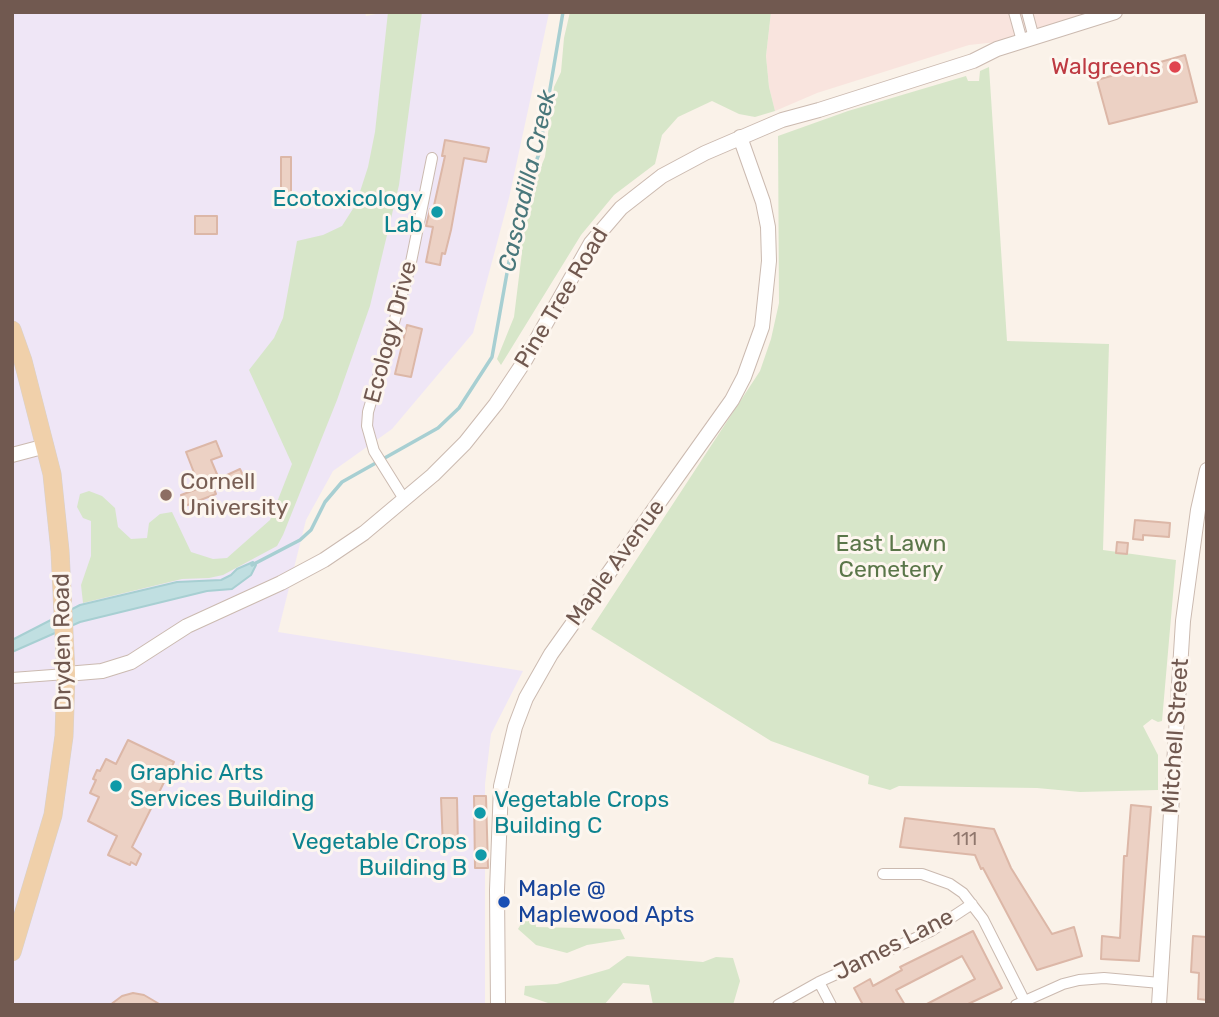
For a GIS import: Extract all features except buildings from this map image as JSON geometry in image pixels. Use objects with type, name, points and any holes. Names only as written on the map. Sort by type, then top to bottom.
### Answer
[{"type":"main road","name":"Dryden Road","points":[[12,330],[23,360],[46,446],[58,519],[66,674],[64,736],[53,815],[12,952]]},
{"type":"street","points":[[1014,12],[1028,39]]},
{"type":"street","points":[[1027,12],[1028,39]]},
{"type":"street","name":"Pine Tree Road","points":[[66,674],[102,671],[131,662],[187,626],[281,583],[324,560],[364,533],[433,475],[465,443],[524,362],[579,262],[606,225],[621,208],[662,176],[740,137],[782,120],[973,61],[997,49],[1115,12]]},
{"type":"street","name":"Maple Avenue","points":[[498,1005],[497,890],[501,786],[515,727],[526,698],[551,654],[732,400],[744,377],[762,327],[769,261],[768,227],[763,202],[740,137]]},
{"type":"street","name":"Ecology Drive","points":[[404,499],[374,451],[367,426],[368,412],[410,267],[432,158]]},
{"type":"street","points":[[12,455],[46,446]]},
{"type":"street","name":"Mitchell Street","points":[[1159,1005],[1183,621],[1198,510],[1207,470]]},
{"type":"street","points":[[12,678],[66,674]]},
{"type":"street","points":[[883,874],[908,872],[937,878],[950,884],[972,904],[983,919],[1020,1003],[1079,980],[1104,978],[1160,983]]},
{"type":"street","name":"James Lane","points":[[778,1005],[820,982],[931,931],[972,904]]},
{"type":"street","points":[[820,982],[831,1005]]},
{"type":"shaded area","name":"Cornell University","points":[[12,12],[365,12],[366,16],[386,12],[549,13],[509,198],[473,333],[392,429],[333,471],[306,520],[278,632],[523,671],[491,734],[485,784],[485,1005],[12,1005]]},
{"type":"shaded area","points":[[771,12],[1115,12],[1034,38],[969,45],[817,93],[775,111],[766,56]]},
{"type":"green space","points":[[388,12],[422,12],[399,185],[370,306],[337,400],[283,535],[277,546],[223,575],[182,579],[83,603],[81,585],[91,556],[91,521],[83,518],[77,507],[80,494],[89,491],[102,496],[115,508],[118,527],[131,539],[147,538],[149,523],[160,514],[172,512],[191,552],[213,559],[227,558],[270,520],[292,464],[249,370],[274,338],[283,318],[297,241],[323,235],[342,226],[356,204],[368,167],[375,132]]},
{"type":"green space","points":[[570,12],[771,12],[766,56],[775,111],[755,117],[739,114],[712,101],[678,117],[662,135],[655,164],[614,195],[581,235],[501,365],[497,359],[514,317],[522,252],[520,229],[526,203],[545,157],[554,87],[561,72]]},
{"type":"green space","name":"East Lawn Cemetery","points":[[989,67],[1007,341],[1109,344],[1103,550],[1176,560],[1162,721],[1152,719],[1143,726],[1158,755],[1158,790],[1080,792],[1037,788],[899,786],[890,790],[868,784],[869,776],[771,741],[591,629],[760,371],[779,303],[778,136],[848,111],[966,76],[968,81],[979,81],[980,71]]},
{"type":"green space","points":[[535,913],[536,927],[620,929],[625,939],[587,945],[567,953],[536,945],[518,929],[525,917]]},
{"type":"green space","points":[[627,956],[703,962],[716,957],[733,958],[740,981],[733,1005],[653,1005],[649,985],[623,983],[604,1005],[554,1005],[524,995],[525,986],[557,984],[609,969]]},
{"type":"water","points":[[253,562],[256,565],[251,575],[232,589],[207,591],[80,622],[12,652],[12,640],[80,605],[177,582],[221,580]]},
{"type":"waterway","name":"Cascadilla Creek","points":[[252,565],[300,540],[311,530],[325,502],[342,482],[438,428],[459,408],[492,357],[520,200],[539,154],[563,12]]},
{"type":"place","name":"Walgreens","points":[[1175,67]]},
{"type":"place","name":"Ecotoxicology Lab","points":[[437,212]]},
{"type":"place","name":"Cornell University","points":[[166,495]]},
{"type":"place","name":"Graphic Arts Services Building","points":[[116,786]]},
{"type":"place","name":"Vegetable Crops Building C","points":[[480,813]]},
{"type":"place","name":"Vegetable Crops Building B","points":[[481,855]]},
{"type":"place","name":"Maple @ Maplewood Apts","points":[[504,902]]}]
